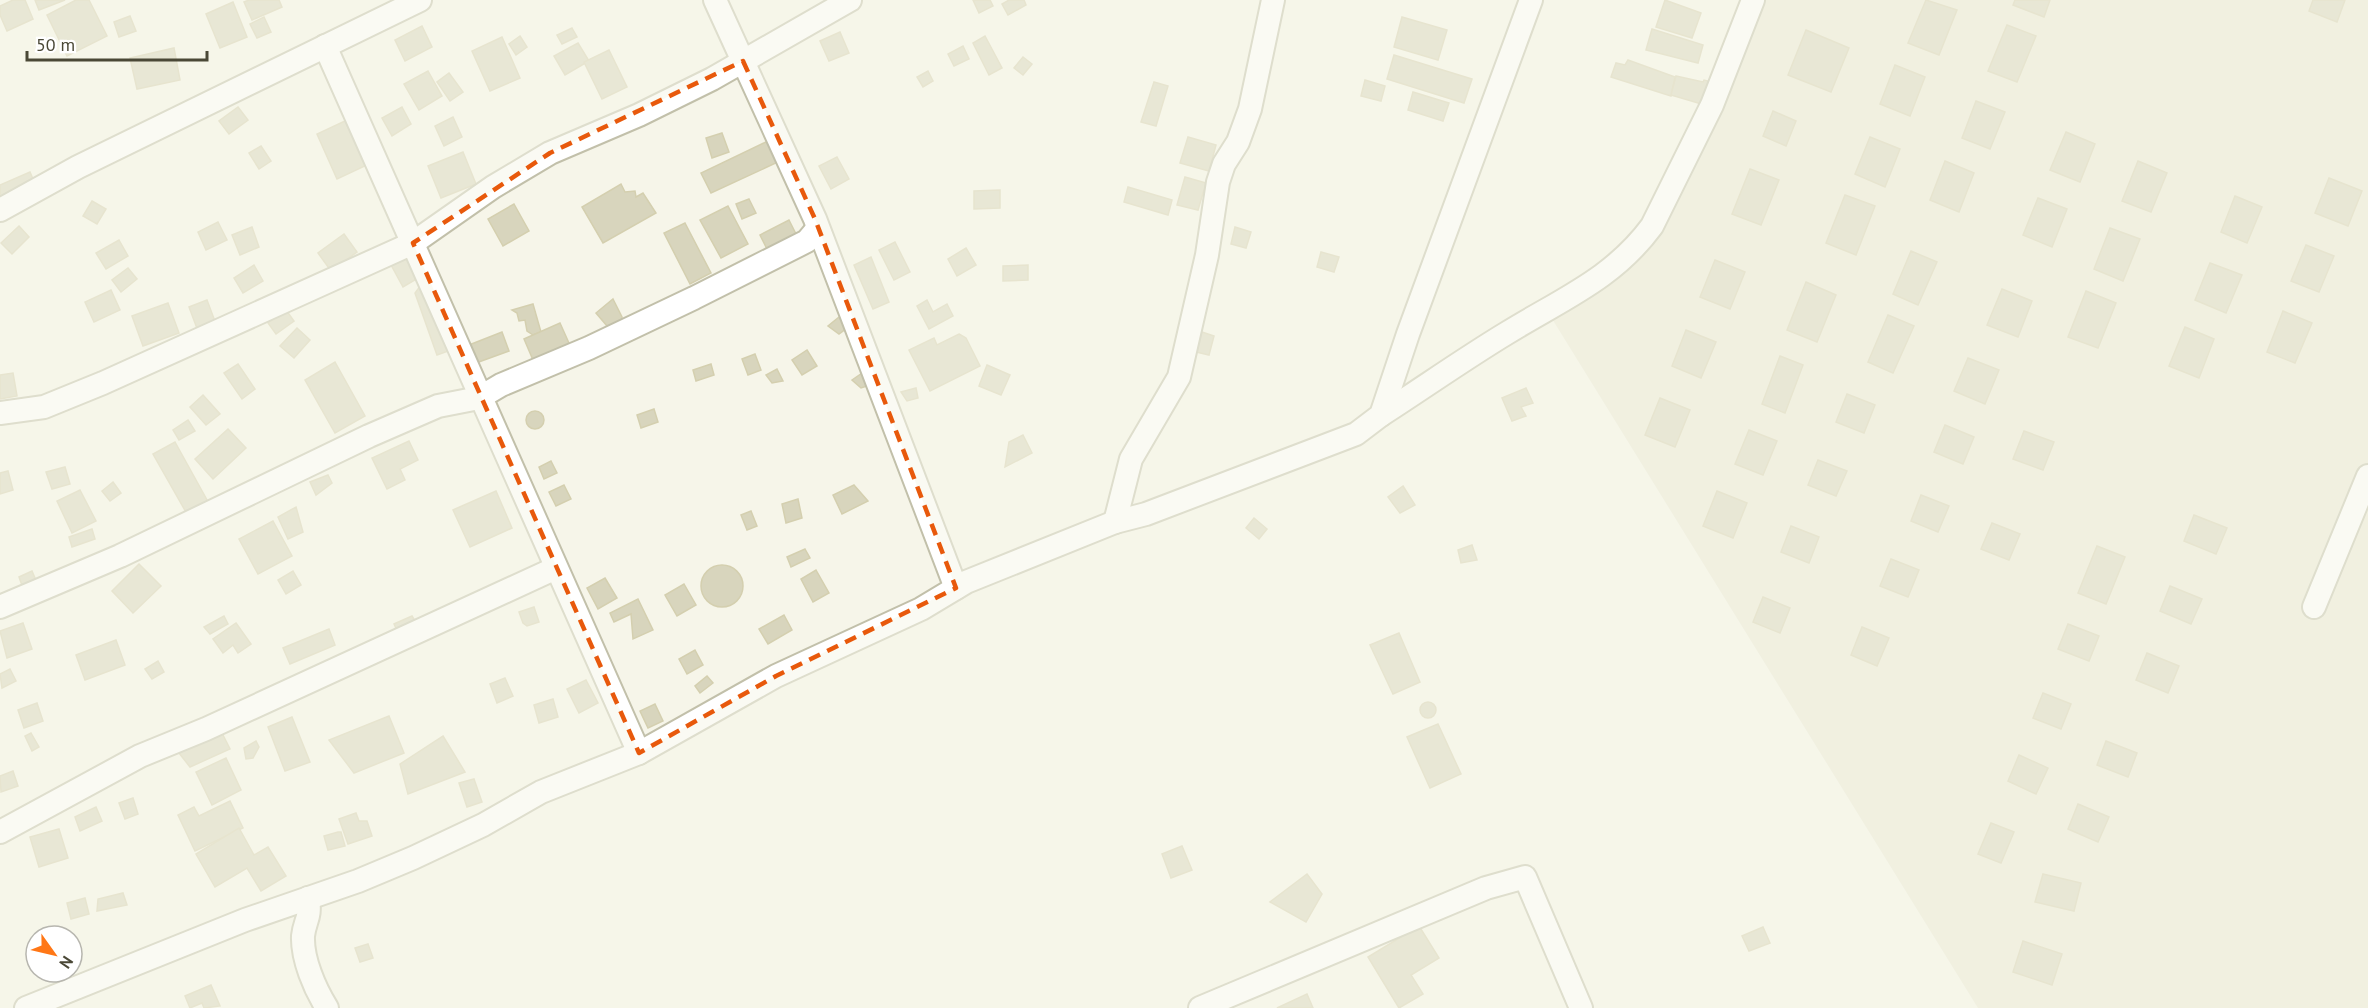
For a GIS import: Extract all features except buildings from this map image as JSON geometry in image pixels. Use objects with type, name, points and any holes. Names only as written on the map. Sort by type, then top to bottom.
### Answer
[{"type":"street","points":[[0,210],[78,167],[420,0]]},
{"type":"street","points":[[715,0],[817,229],[956,588]]},
{"type":"street","points":[[0,413],[44,406],[103,383],[412,243],[493,187],[550,153],[639,115],[743,61],[850,0]]},
{"type":"street","points":[[1115,522],[1131,459],[1179,377],[1207,255],[1218,182],[1224,164],[1238,142],[1250,109],[1273,0]]},
{"type":"street","points":[[1381,415],[1408,334],[1532,0]]},
{"type":"street","points":[[26,1008],[245,920],[413,858],[483,825],[541,792],[639,753],[776,676],[921,609],[985,574],[1044,553],[1115,522],[1146,514],[1356,434],[1381,415],[1502,336],[1599,280],[1640,241],[1652,225],[1712,105],[1753,0]]},
{"type":"street","points":[[325,46],[479,398],[639,753]]},
{"type":"street","points":[[0,607],[120,556],[369,435],[438,406],[479,398],[501,385],[589,348],[807,241],[817,229]]},
{"type":"street","points":[[2314,607],[2368,476]]},
{"type":"street","points":[[0,832],[140,756],[206,729],[556,568]]},
{"type":"street","points":[[1200,1008],[1486,888],[1525,877],[1581,1008]]},
{"type":"street","points":[[308,898],[310,913],[303,935],[305,951],[311,974],[327,1008]]},
{"type":"highlighted area","points":[[743,61],[815,219],[956,588],[776,676],[639,753],[413,243],[550,153]]},
{"type":"shaded area","points":[[1752,0],[2368,0],[2368,1008],[1978,1008],[1546,309],[1652,225]]}]
